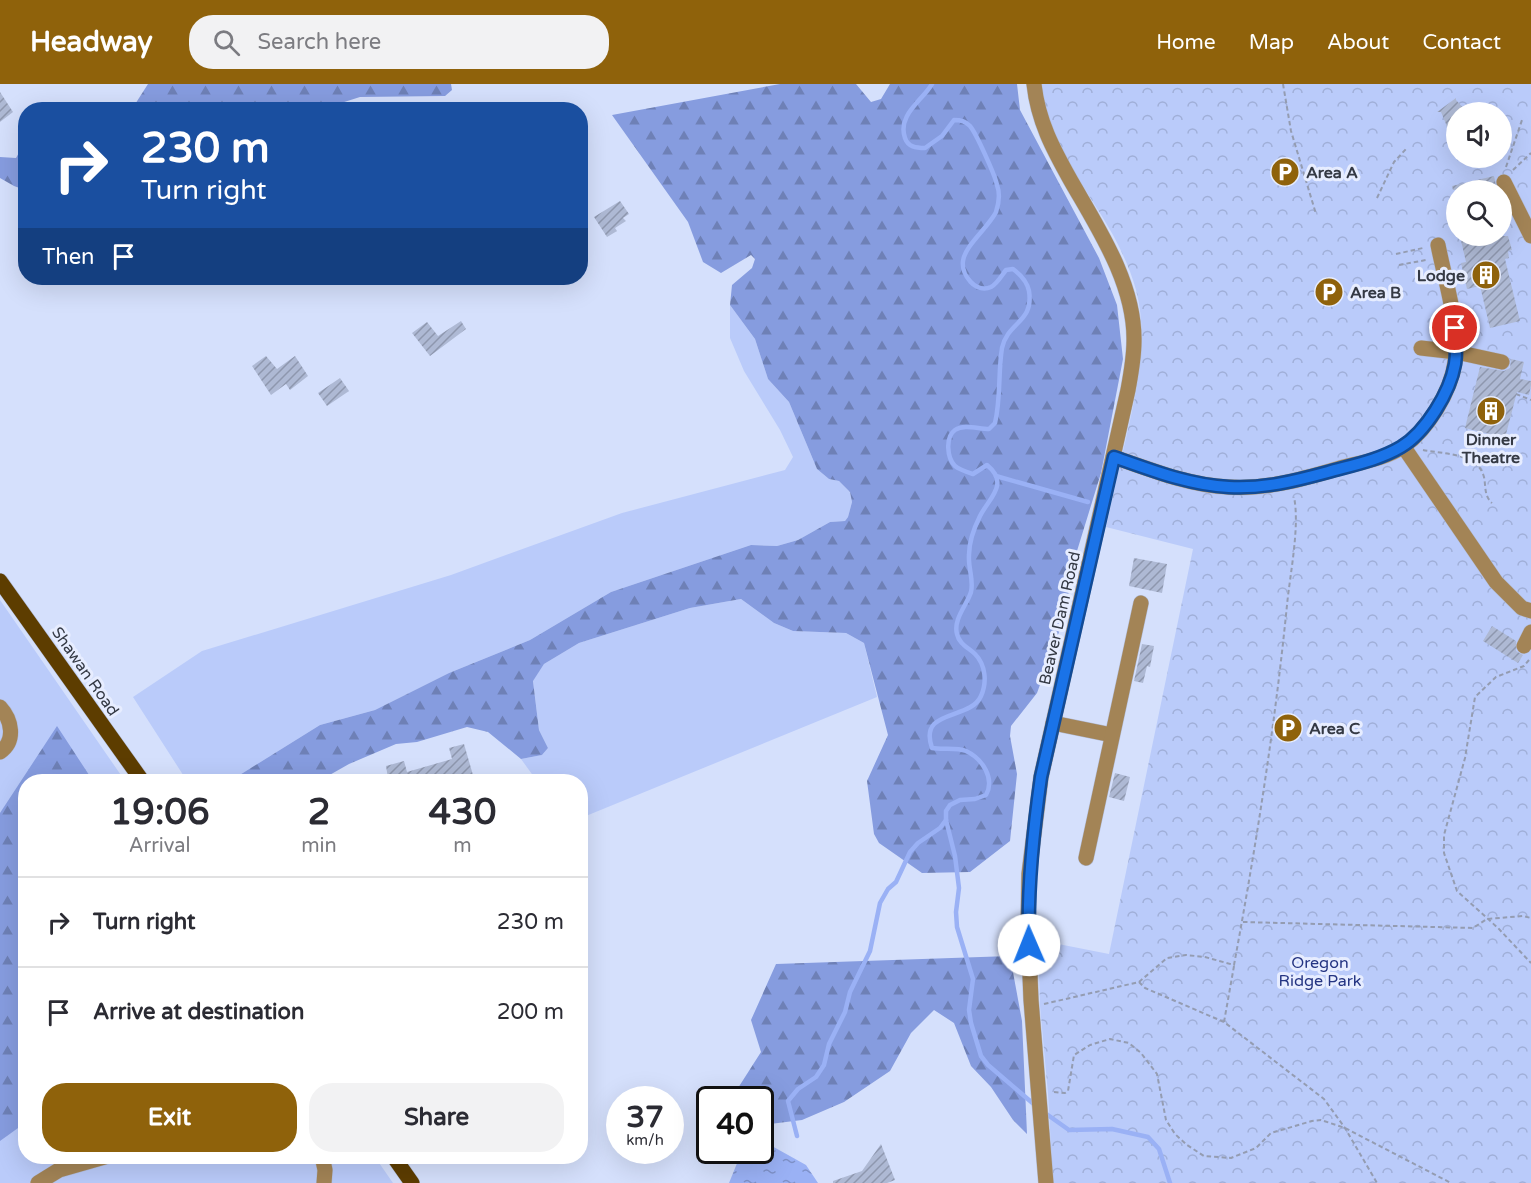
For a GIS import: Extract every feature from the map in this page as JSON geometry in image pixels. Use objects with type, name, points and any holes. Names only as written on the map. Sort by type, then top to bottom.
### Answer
[{"type":"main road","name":"Shawan Road","points":[[0,581],[137,774]]},
{"type":"main road","points":[[399,1164],[412,1183]]},
{"type":"street","name":"Beaver Dam Road","points":[[1034,84],[1038,111],[1046,135],[1106,241],[1117,267],[1131,317],[1134,338],[1132,361],[1114,457],[1041,777],[1034,825],[1029,874],[1028,927],[1046,1183]]},
{"type":"street","points":[[1512,198],[1531,236]]},
{"type":"street","points":[[1114,457],[1197,483],[1255,488],[1288,483],[1382,457],[1403,446],[1414,437],[1436,411],[1452,376],[1456,352],[1455,328],[1440,251]]},
{"type":"street","points":[[1421,348],[1456,352],[1502,362]]},
{"type":"street","points":[[1403,446],[1496,582],[1521,608],[1531,611]]},
{"type":"street","points":[[1086,858],[1141,603]]},
{"type":"street","points":[[0,707],[11,726],[10,740],[0,752]]},
{"type":"street","points":[[1053,723],[1112,735]]},
{"type":"street","points":[[38,1183],[59,1170],[80,1164]]},
{"type":"street","points":[[324,1164],[324,1183]]},
{"type":"path","points":[[1283,84],[1291,131],[1316,214]]},
{"type":"path","points":[[1504,180],[1507,162],[1522,120]]},
{"type":"path","points":[[1377,198],[1394,162],[1406,149]]},
{"type":"path","points":[[1506,180],[1518,164],[1531,153]]},
{"type":"path","points":[[1396,254],[1440,251]]},
{"type":"path","points":[[1399,265],[1440,251]]},
{"type":"path","points":[[1516,394],[1531,400]]},
{"type":"path","points":[[1403,446],[1471,460],[1479,466],[1483,474],[1486,498],[1492,503]]},
{"type":"path","points":[[1224,1022],[1278,697],[1296,507],[1288,483]]},
{"type":"path","points":[[1529,644],[1524,666],[1496,677],[1475,697],[1465,758],[1444,835],[1444,853],[1457,891],[1498,928],[1531,963]]},
{"type":"path","points":[[1242,922],[1473,928],[1487,919],[1523,916],[1531,918]]},
{"type":"path","points":[[1032,1007],[1139,982],[1167,958],[1186,955],[1205,957],[1234,965]]},
{"type":"path","points":[[1139,982],[1145,988],[1224,1022],[1324,1099],[1345,1128],[1377,1183]]},
{"type":"path","points":[[1039,1091],[1065,1092],[1068,1090],[1074,1055],[1090,1045],[1110,1039],[1129,1042],[1157,1074],[1166,1120],[1175,1134],[1204,1156],[1231,1158],[1256,1148],[1271,1133],[1322,1120],[1345,1128],[1451,1183]]},
{"type":"green space","points":[[148,84],[451,84],[452,90],[445,96],[360,97],[344,102],[136,102]]},
{"type":"green space","points":[[780,84],[856,84],[871,102],[881,99],[890,84],[1017,84],[1020,110],[1099,258],[1117,305],[1123,359],[1101,473],[1069,577],[1068,607],[1037,693],[1011,726],[1010,736],[1017,774],[1010,841],[970,872],[922,873],[879,843],[874,834],[867,781],[888,735],[864,643],[846,633],[793,631],[774,623],[741,599],[690,608],[579,643],[544,664],[533,681],[539,730],[548,748],[542,755],[521,759],[488,732],[467,727],[417,742],[396,744],[331,774],[241,774],[320,725],[375,710],[449,673],[530,640],[611,592],[751,545],[777,546],[798,540],[830,522],[845,521],[848,517],[852,502],[850,492],[839,481],[829,479],[817,469],[789,402],[768,379],[755,339],[730,305],[732,285],[752,268],[755,259],[751,255],[721,273],[703,262],[688,222],[612,115]]},
{"type":"green space","name":"Oregon Ridge Park","points":[[1042,84],[1531,84],[1531,1183],[1053,1183],[1040,1006],[1038,940],[1109,954],[1193,549],[1106,527],[1140,364],[1140,309],[1134,283],[1123,255],[1069,163],[1051,125]]},
{"type":"green space","points":[[18,154],[18,187],[0,178],[0,157],[16,158]]},
{"type":"green space","points":[[730,305],[755,339],[768,379],[789,402],[817,469],[829,479],[839,481],[850,492],[852,502],[845,521],[830,522],[798,540],[777,546],[751,545],[611,592],[530,640],[449,673],[375,710],[320,725],[241,774],[182,774],[133,697],[202,651],[451,575],[622,513],[785,470],[793,457],[780,430],[744,371],[730,338]]},
{"type":"green space","points":[[741,599],[774,623],[793,631],[846,633],[864,643],[877,697],[588,815],[588,774],[532,774],[521,759],[542,755],[548,748],[539,730],[533,680],[544,664],[579,643],[690,608]]},
{"type":"green space","points":[[0,600],[120,774],[18,774],[18,1164],[380,1164],[393,1183],[0,1183]]},
{"type":"green space","points":[[57,726],[88,774],[26,774]]},
{"type":"green space","points":[[18,786],[18,1128],[0,1141],[0,813]]},
{"type":"green space","points":[[1010,956],[1022,1021],[1027,1134],[1013,1120],[991,1087],[971,1066],[954,1023],[934,1010],[911,1033],[890,1071],[844,1102],[802,1120],[774,1123],[774,1086],[739,1086],[761,1052],[751,1020],[776,964]]},
{"type":"water","points":[[774,1147],[806,1165],[818,1183],[729,1183],[737,1164],[774,1164]]},
{"type":"building","points":[[0,92],[13,112],[0,122]]},
{"type":"building","points":[[1446,105],[1446,124],[1441,112],[1437,112]]},
{"type":"building","points":[[1494,176],[1495,180],[1477,180]]},
{"type":"building","points":[[620,201],[629,214],[623,218],[626,221],[615,228],[617,231],[607,237],[594,217]]},
{"type":"building","name":"Lodge","points":[[1462,246],[1511,246],[1512,250],[1508,251],[1509,258],[1505,259],[1520,321],[1490,328],[1480,286],[1467,289],[1461,263],[1466,262]]},
{"type":"building","points":[[461,321],[466,329],[430,356],[412,333],[427,322],[438,336]]},
{"type":"building","points":[[266,356],[277,369],[295,356],[308,376],[290,390],[286,384],[271,395],[252,366]]},
{"type":"building","name":"Dinner Theatre","points":[[1511,359],[1524,362],[1520,379],[1531,381],[1531,385],[1529,395],[1517,392],[1505,438],[1465,428],[1480,367],[1504,371],[1510,368]]},
{"type":"building","points":[[340,378],[349,391],[327,406],[318,393]]},
{"type":"building","points":[[1134,558],[1167,564],[1162,593],[1129,586]]},
{"type":"building","points":[[1492,626],[1516,641],[1516,651],[1523,655],[1518,663],[1483,641]]},
{"type":"building","points":[[1142,644],[1154,646],[1150,667],[1147,666],[1143,683],[1134,681]]},
{"type":"building","points":[[464,744],[473,774],[387,774],[386,766],[404,761],[407,772],[452,759],[449,748]]},
{"type":"building","points":[[1115,773],[1130,777],[1124,801],[1109,797]]},
{"type":"building","points":[[881,1144],[895,1180],[887,1183],[833,1183],[833,1181],[862,1171]]},
{"type":"waterway","points":[[932,84],[907,115],[903,130],[906,141],[918,148],[925,148],[942,136],[954,120],[965,122],[970,126],[981,145],[999,191],[996,212],[965,255],[964,272],[975,286],[985,288],[995,284],[1006,270],[1013,269],[1023,278],[1029,291],[1028,310],[1009,332],[1002,348],[995,423],[989,429],[959,428],[952,433],[948,442],[950,458],[955,466],[973,474],[987,465],[994,472],[997,485],[972,535],[969,555],[971,592],[956,628],[964,646],[979,658],[985,680],[983,691],[975,704],[938,721],[932,727],[930,735],[932,748],[966,751],[978,759],[988,776],[986,795],[975,799],[960,800],[950,805],[946,811],[959,888],[957,927],[973,979],[969,1010],[981,1056],[988,1065],[1036,1106]]},
{"type":"waterway","points":[[996,476],[1088,502]]},
{"type":"waterway","points":[[797,1136],[788,1101],[798,1089],[816,1077],[824,1065],[829,1044],[870,951],[880,903],[888,889],[896,882],[910,852],[918,843],[940,828],[946,820]]},
{"type":"waterway","points":[[1045,1113],[1069,1130],[1112,1129],[1148,1137],[1159,1149],[1170,1183]]},
{"type":"place","name":"Area A","points":[[1285,172]]},
{"type":"place","name":"Lodge","points":[[1486,275]]},
{"type":"place","name":"Area B","points":[[1329,292]]},
{"type":"place","name":"Dinner Theatre","points":[[1491,411]]},
{"type":"place","name":"Area C","points":[[1288,728]]},
{"type":"route","points":[[1029,945],[1029,874],[1041,777],[1114,457],[1197,483],[1255,488],[1288,483],[1382,457],[1403,446],[1414,437],[1436,411],[1455,364],[1457,344],[1455,328]]}]
